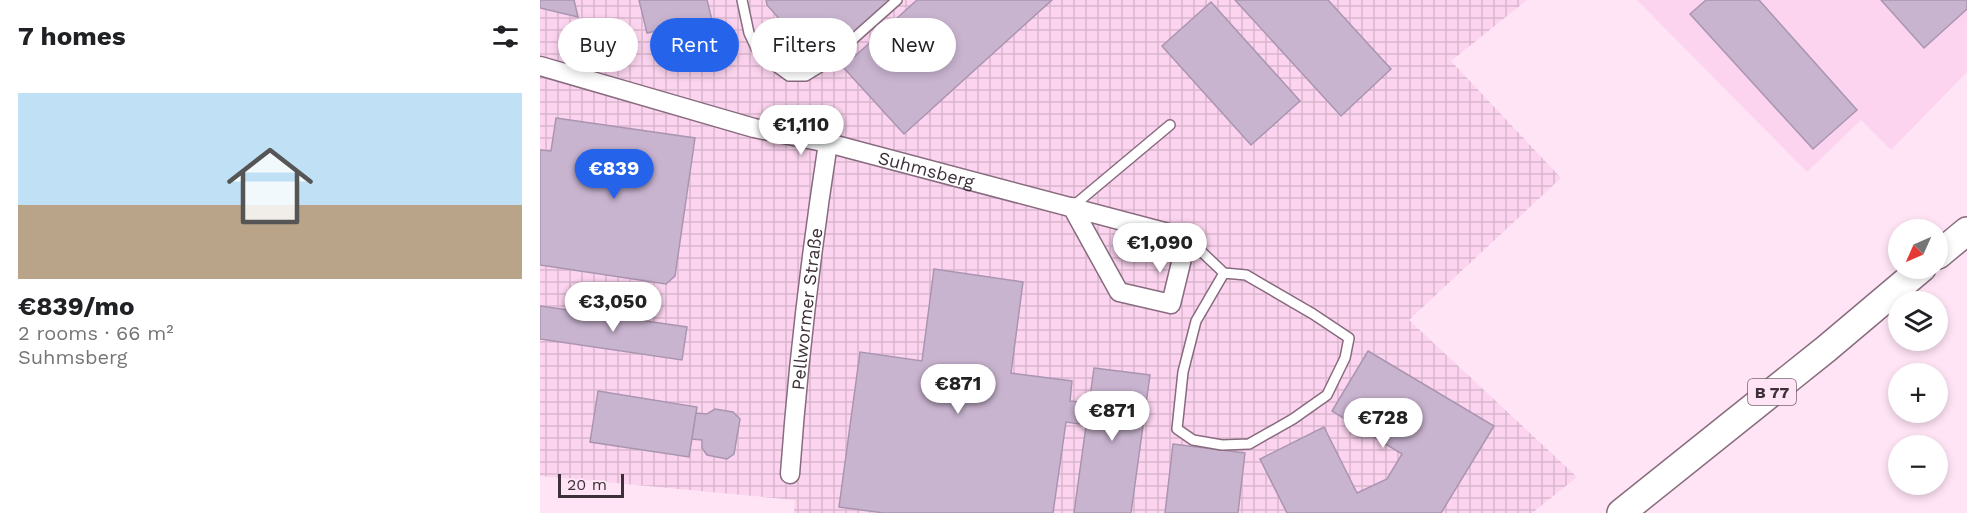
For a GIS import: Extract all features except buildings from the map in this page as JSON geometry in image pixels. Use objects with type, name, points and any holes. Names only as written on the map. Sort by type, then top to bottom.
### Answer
[{"type":"main road","points":[[1948,247],[1967,231]]},
{"type":"main road","name":"B 77","points":[[1621,513],[1826,349],[1909,279]]},
{"type":"street","name":"Suhmsberg","points":[[540,66],[754,128],[828,143],[1187,238]]},
{"type":"street","name":"Pellwormer Straße","points":[[790,474],[816,220],[828,143]]},
{"type":"street","points":[[1072,207],[1119,292],[1171,304],[1187,238]]},
{"type":"lane","points":[[742,0],[749,33],[756,48],[768,61],[789,76],[806,76],[824,65],[897,0]]},
{"type":"lane","points":[[1072,207],[1170,125]]},
{"type":"lane","points":[[1187,238],[1224,273],[1246,275],[1349,338],[1345,358],[1327,395],[1293,419],[1249,444],[1222,445],[1193,440],[1177,429],[1184,372],[1196,321],[1224,273]]},
{"type":"shaded area","points":[[540,0],[1527,0],[1451,61],[1561,178],[1409,320],[1577,477],[1532,513],[794,513],[795,500],[540,476]]},
{"type":"shaded area","points":[[1637,0],[1967,0],[1967,72],[1891,150],[1861,120],[1807,172]]}]
